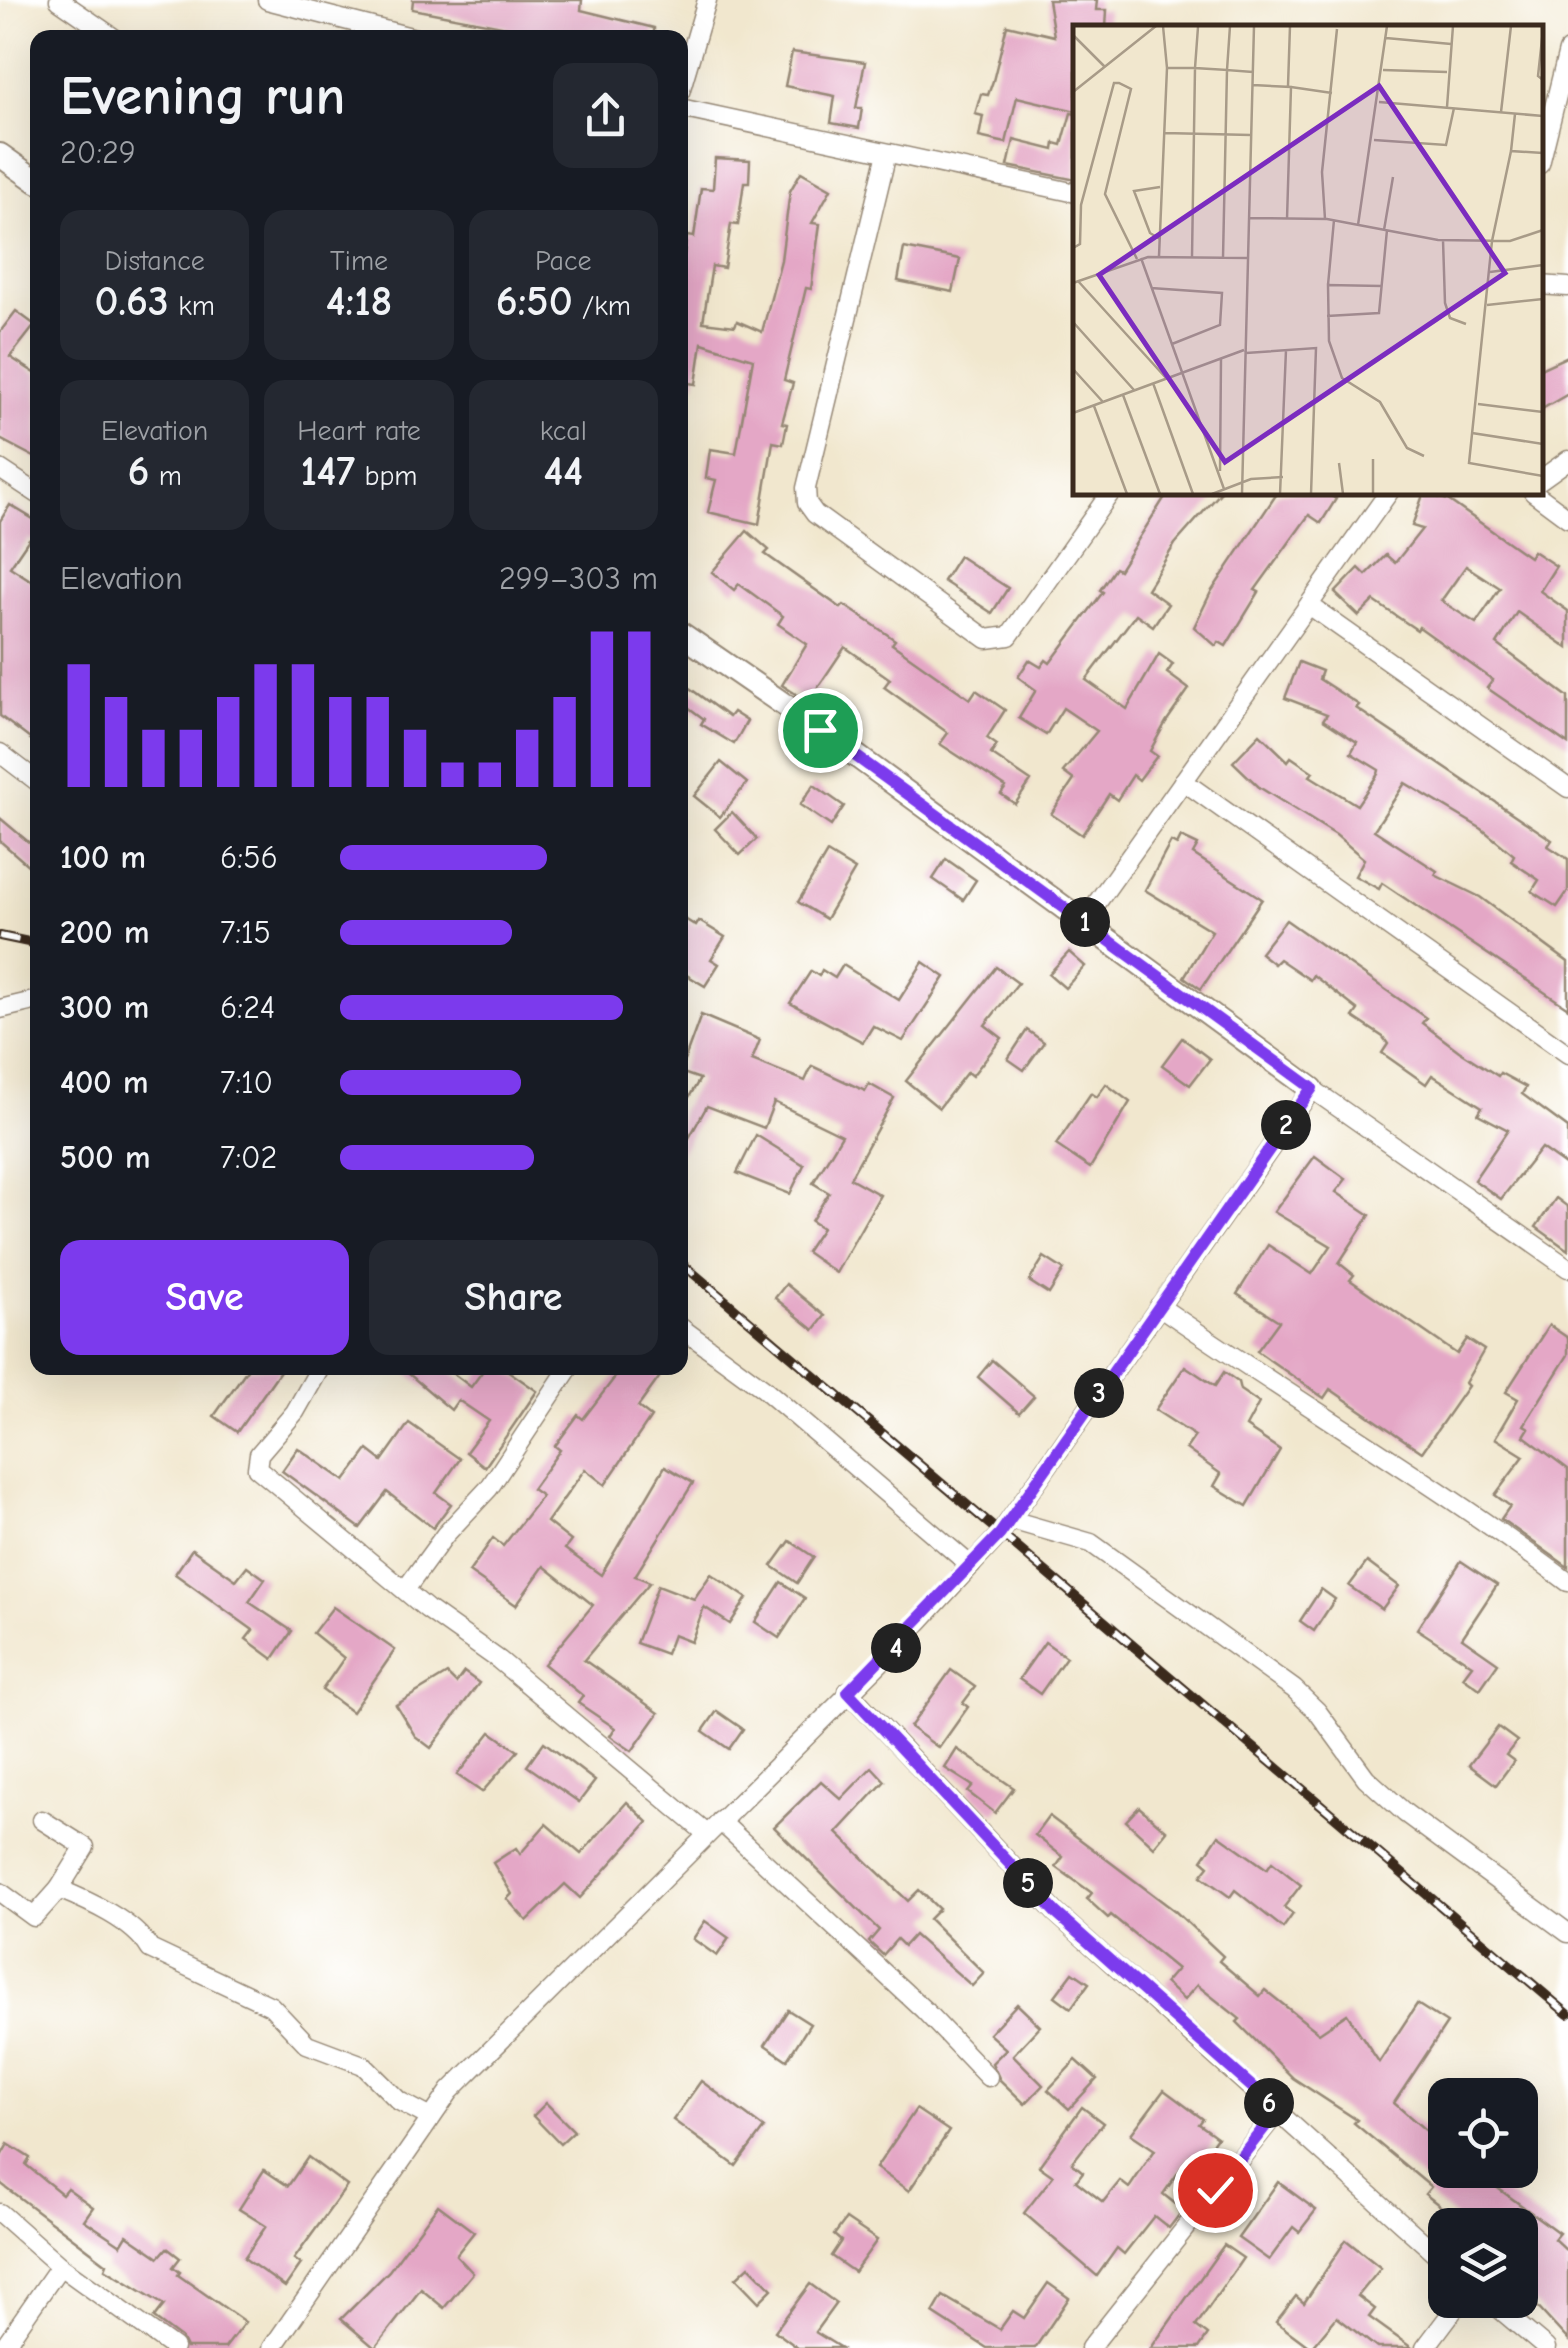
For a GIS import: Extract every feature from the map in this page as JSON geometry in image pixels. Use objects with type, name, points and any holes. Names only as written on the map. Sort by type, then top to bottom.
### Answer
[{"type":"street","points":[[59,0],[102,30]]},
{"type":"street","points":[[267,0],[383,30]]},
{"type":"street","points":[[688,65],[707,0]]},
{"type":"street","points":[[1543,152],[1568,50]]},
{"type":"street","points":[[688,110],[1073,193]]},
{"type":"street","points":[[887,153],[806,488],[807,503],[814,514],[987,640],[999,640],[1009,636],[1108,495]]},
{"type":"street","points":[[0,155],[30,176]]},
{"type":"street","points":[[1543,285],[1568,288]]},
{"type":"street","points":[[1543,478],[1568,460]]},
{"type":"street","points":[[0,469],[30,489]]},
{"type":"street","points":[[1084,921],[1388,495]]},
{"type":"street","points":[[1537,495],[1568,518]]},
{"type":"street","points":[[1309,605],[1568,788]]},
{"type":"street","points":[[688,639],[1568,1268]]},
{"type":"street","points":[[0,753],[30,776]]},
{"type":"street","points":[[1183,782],[1568,1054]]},
{"type":"street","points":[[0,1008],[30,1002]]},
{"type":"street","points":[[272,2348],[464,2076],[848,1692],[1011,1520],[1312,1088]]},
{"type":"street","points":[[1159,1306],[1252,1371],[1362,1437],[1568,1582]]},
{"type":"street","points":[[688,1333],[763,1388],[971,1566]]},
{"type":"street","points":[[316,1375],[295,1412],[259,1454],[257,1468],[405,1590],[714,1827],[924,2010],[988,2077]]},
{"type":"street","points":[[405,1590],[445,1535],[488,1488],[564,1375]]},
{"type":"street","points":[[1011,1520],[1091,1542],[1294,1689],[1317,1711],[1366,1778],[1568,1933]]},
{"type":"street","points":[[848,1692],[1056,1913],[1428,2247]]},
{"type":"street","points":[[0,1892],[34,1917],[59,1889],[85,1847],[42,1820]]},
{"type":"street","points":[[59,1889],[143,1936],[150,1949],[270,2006],[307,2044],[364,2064],[399,2101],[432,2118]]},
{"type":"street","points":[[1090,2348],[1278,2110]]},
{"type":"street","points":[[0,2212],[60,2266],[174,2348]]},
{"type":"street","points":[[4,2348],[60,2266]]},
{"type":"street","points":[[1425,2348],[1448,2318]]},
{"type":"street","points":[[1510,2318],[1546,2348]]},
{"type":"building","points":[[413,0],[582,0],[581,10],[654,30],[506,30],[507,27],[412,9]]},
{"type":"building","points":[[1048,0],[1097,0],[1096,10],[1107,10],[1106,25],[1073,25],[1073,110],[1017,97],[1006,143],[979,137],[983,116],[975,114],[981,94],[988,95],[1007,25],[1054,36]]},
{"type":"building","points":[[792,52],[865,62],[856,108],[862,108],[859,128],[831,123],[835,96],[785,86]]},
{"type":"building","points":[[1073,113],[1073,179],[1008,166],[1014,140],[1054,150],[1055,143],[1062,145]]},
{"type":"building","points":[[715,158],[750,160],[749,182],[744,182],[738,225],[731,224],[724,268],[712,266],[703,322],[735,326],[737,321],[762,332],[781,260],[790,191],[801,172],[831,189],[812,223],[820,224],[811,289],[806,288],[784,380],[793,383],[782,423],[787,424],[783,444],[773,442],[759,524],[708,512],[716,480],[706,478],[710,449],[736,453],[753,359],[702,343],[696,384],[688,383],[688,236],[694,237],[701,188],[713,189]]},
{"type":"building","points":[[904,248],[960,259],[953,292],[898,281]]},
{"type":"building","points":[[16,311],[30,321],[30,331],[10,357],[30,370],[30,455],[0,439],[0,332]]},
{"type":"building","points":[[1568,356],[1568,394],[1543,408],[1543,368]]},
{"type":"building","points":[[1166,495],[1218,495],[1175,544],[1147,589],[1168,604],[1153,626],[1136,614],[1086,680],[1127,709],[1159,654],[1173,664],[1167,673],[1189,689],[1150,751],[1157,756],[1139,780],[1133,775],[1117,800],[1109,794],[1082,835],[1051,814],[1074,780],[1063,772],[1097,731],[1063,708],[1046,735],[1019,718],[1036,690],[1018,677],[1029,660],[1041,667],[1046,660],[1050,663],[1103,592],[1100,590],[1115,568],[1119,570]]},
{"type":"building","points":[[1276,495],[1330,495],[1336,499],[1321,523],[1309,515],[1255,590],[1259,592],[1226,646],[1219,642],[1216,646],[1194,627],[1211,592]]},
{"type":"building","points":[[1423,495],[1433,495],[1448,500],[1529,557],[1533,551],[1556,566],[1540,591],[1568,611],[1568,648],[1517,612],[1497,644],[1568,697],[1568,744],[1487,688],[1493,680],[1419,627],[1417,630],[1374,601],[1359,616],[1335,593],[1359,568],[1366,575],[1386,555],[1395,563],[1422,529],[1412,526]],"holes":[[[1466,566],[1500,588],[1476,623],[1441,601]]]},
{"type":"building","points":[[10,505],[30,517],[30,540],[10,567],[30,580],[30,739],[0,716],[0,521]]},
{"type":"building","points":[[747,531],[769,550],[765,554],[841,608],[844,605],[871,623],[895,640],[892,644],[970,699],[976,690],[1005,710],[987,738],[997,745],[991,754],[1031,781],[1015,804],[1001,794],[1006,787],[940,744],[948,733],[884,687],[890,679],[845,647],[808,702],[782,685],[807,644],[778,624],[783,616],[739,584],[734,590],[712,572]]},
{"type":"building","points":[[959,556],[1008,588],[992,613],[943,581]]},
{"type":"building","points":[[1299,662],[1322,671],[1319,679],[1359,705],[1356,708],[1552,840],[1548,846],[1568,859],[1568,891],[1557,907],[1532,891],[1539,880],[1511,861],[1514,855],[1482,829],[1405,783],[1374,830],[1437,871],[1435,875],[1480,897],[1568,962],[1568,1008],[1382,883],[1379,889],[1355,876],[1364,859],[1336,835],[1259,787],[1233,762],[1260,734],[1288,761],[1291,757],[1313,772],[1310,776],[1357,805],[1378,774],[1379,770],[1351,753],[1357,742],[1323,720],[1327,714],[1285,698]]},
{"type":"building","points":[[688,687],[729,717],[733,712],[747,721],[734,744],[701,724],[704,719],[688,707]]},
{"type":"building","points":[[721,762],[747,783],[720,817],[694,796]]},
{"type":"building","points":[[814,785],[844,806],[831,826],[800,805]]},
{"type":"building","points":[[732,812],[757,839],[740,855],[715,829]]},
{"type":"building","points":[[0,818],[30,843],[30,867],[0,841]]},
{"type":"building","points":[[1181,837],[1198,845],[1193,854],[1262,899],[1201,989],[1184,977],[1212,931],[1145,890],[1171,842],[1177,845]]},
{"type":"building","points":[[827,853],[855,870],[826,919],[798,902]]},
{"type":"building","points":[[946,859],[976,880],[963,900],[933,879]]},
{"type":"building","points":[[1286,920],[1426,1018],[1422,1023],[1459,1051],[1498,1076],[1500,1073],[1526,1087],[1522,1094],[1568,1128],[1568,1167],[1541,1148],[1501,1199],[1474,1180],[1508,1130],[1478,1114],[1482,1107],[1432,1075],[1426,1084],[1382,1053],[1388,1044],[1383,1037],[1353,1017],[1358,1010],[1313,975],[1310,980],[1279,959],[1274,964],[1260,953]]},
{"type":"building","points":[[688,921],[696,926],[699,921],[725,937],[711,959],[719,964],[705,986],[688,976]]},
{"type":"building","points":[[1069,952],[1085,966],[1065,988],[1049,974]]},
{"type":"building","points":[[923,962],[945,977],[903,1041],[873,1026],[863,1042],[790,1003],[811,971],[819,976],[822,970],[835,978],[843,965],[899,1000]]},
{"type":"building","points":[[996,967],[1018,983],[985,1025],[1002,1038],[972,1076],[967,1072],[939,1108],[906,1081]]},
{"type":"building","points":[[701,1015],[760,1040],[752,1060],[805,1081],[812,1066],[865,1091],[869,1084],[894,1098],[850,1178],[880,1195],[836,1273],[806,1252],[822,1228],[811,1221],[829,1193],[813,1183],[842,1135],[774,1102],[764,1128],[707,1106],[688,1140],[688,1099],[700,1079],[688,1075],[688,1050]]},
{"type":"building","points":[[1027,1030],[1044,1042],[1024,1070],[1008,1059]]},
{"type":"building","points":[[1182,1038],[1210,1059],[1190,1085],[1162,1065]]},
{"type":"building","points":[[1106,1084],[1130,1102],[1090,1168],[1056,1145],[1091,1093],[1097,1097]]},
{"type":"building","points":[[756,1135],[804,1165],[790,1194],[737,1173]]},
{"type":"building","points":[[1315,1156],[1346,1179],[1336,1192],[1370,1215],[1339,1263],[1354,1275],[1350,1280],[1457,1354],[1467,1339],[1484,1350],[1465,1383],[1468,1386],[1422,1452],[1330,1389],[1324,1398],[1257,1351],[1279,1321],[1237,1294],[1268,1245],[1312,1274],[1331,1246],[1274,1212]]},
{"type":"building","points":[[1556,1198],[1568,1207],[1568,1250],[1536,1227]]},
{"type":"building","points":[[1044,1257],[1064,1270],[1049,1294],[1029,1281]]},
{"type":"building","points":[[786,1284],[825,1316],[814,1330],[775,1298]]},
{"type":"building","points":[[1549,1325],[1568,1338],[1568,1355],[1524,1425],[1529,1428],[1524,1436],[1568,1469],[1568,1567],[1501,1519],[1510,1506],[1495,1495],[1524,1456],[1495,1438],[1518,1399],[1506,1392]]},
{"type":"building","points":[[992,1360],[1034,1396],[1019,1413],[978,1377]]},
{"type":"building","points":[[1185,1366],[1215,1386],[1224,1372],[1238,1382],[1240,1390],[1259,1403],[1246,1427],[1280,1450],[1247,1506],[1214,1486],[1221,1474],[1186,1449],[1195,1436],[1155,1410]]},
{"type":"building","points":[[243,1375],[277,1375],[237,1432],[214,1416]]},
{"type":"building","points":[[410,1375],[455,1375],[471,1387],[480,1375],[514,1375],[537,1391],[485,1467],[466,1452],[489,1421],[458,1400],[451,1410]]},
{"type":"building","points":[[617,1375],[661,1375],[638,1407],[651,1417],[605,1485],[585,1469],[547,1522],[571,1541],[565,1549],[601,1575],[665,1466],[693,1483],[635,1576],[650,1582],[584,1660],[659,1713],[632,1751],[610,1736],[615,1728],[578,1703],[583,1696],[544,1664],[593,1605],[544,1566],[516,1605],[469,1572],[493,1538],[503,1546],[542,1496],[532,1489],[560,1450],[555,1446],[578,1415],[583,1419]]},
{"type":"building","points":[[409,1423],[460,1459],[436,1493],[451,1504],[433,1528],[387,1492],[360,1528],[282,1471],[298,1448],[345,1481],[368,1450],[382,1461]]},
{"type":"building","points":[[790,1541],[814,1557],[797,1583],[772,1566]]},
{"type":"building","points":[[192,1549],[236,1580],[247,1566],[265,1579],[249,1602],[292,1631],[273,1659],[246,1639],[253,1630],[175,1574]]},
{"type":"building","points":[[1461,1561],[1497,1585],[1462,1638],[1498,1663],[1480,1689],[1463,1677],[1472,1665],[1417,1629]]},
{"type":"building","points":[[1367,1562],[1399,1586],[1382,1609],[1349,1586]]},
{"type":"building","points":[[711,1574],[747,1598],[730,1624],[704,1607],[691,1642],[673,1635],[666,1654],[636,1643],[658,1585],[694,1599]]},
{"type":"building","points":[[781,1582],[805,1598],[779,1638],[755,1622]]},
{"type":"building","points":[[1321,1589],[1335,1599],[1314,1631],[1300,1621]]},
{"type":"building","points":[[333,1607],[395,1650],[352,1712],[322,1690],[344,1658],[313,1633]]},
{"type":"building","points":[[1045,1642],[1066,1657],[1040,1694],[1019,1679]]},
{"type":"building","points":[[951,1670],[975,1687],[963,1703],[968,1707],[939,1748],[910,1727]]},
{"type":"building","points":[[464,1672],[479,1683],[431,1748],[415,1736],[396,1705],[447,1674],[456,1683]]},
{"type":"building","points":[[717,1711],[743,1729],[729,1749],[703,1731]]},
{"type":"building","points":[[1498,1727],[1517,1741],[1506,1755],[1514,1761],[1496,1785],[1469,1765]]},
{"type":"building","points":[[491,1732],[518,1751],[482,1792],[457,1775]]},
{"type":"building","points":[[544,1742],[595,1781],[579,1802],[527,1766]]},
{"type":"building","points":[[957,1749],[1014,1788],[995,1813],[968,1792],[973,1786],[945,1768]]},
{"type":"building","points":[[872,1767],[885,1781],[837,1833],[908,1901],[919,1890],[939,1909],[929,1919],[984,1973],[972,1986],[914,1935],[904,1946],[897,1939],[883,1955],[869,1942],[879,1930],[774,1827],[821,1781],[841,1799]]},
{"type":"building","points":[[627,1802],[648,1822],[580,1898],[565,1884],[527,1921],[507,1899],[512,1894],[493,1863],[516,1848],[520,1854],[546,1824],[581,1854]]},
{"type":"building","points":[[1139,1807],[1167,1831],[1154,1847],[1126,1821]]},
{"type":"building","points":[[1049,1816],[1175,1911],[1223,1956],[1219,1961],[1260,1996],[1265,1990],[1319,2033],[1347,2014],[1379,2062],[1417,2004],[1447,2023],[1394,2103],[1428,2132],[1428,2185],[1354,2123],[1357,2120],[1293,2078],[1237,2022],[1240,2019],[1197,1985],[1184,2000],[1165,1983],[1177,1969],[1087,1899],[1092,1893],[1056,1867],[1063,1857],[1035,1835]]},
{"type":"building","points":[[1219,1835],[1267,1869],[1272,1862],[1301,1885],[1284,1907],[1293,1914],[1283,1928],[1235,1890],[1230,1897],[1201,1876],[1209,1866],[1202,1860]]},
{"type":"building","points":[[705,1921],[729,1938],[717,1956],[693,1939]]},
{"type":"building","points":[[1073,1972],[1089,1983],[1071,2008],[1055,1996]]},
{"type":"building","points":[[1017,2004],[1040,2026],[1013,2055],[1043,2085],[1025,2104],[1000,2080],[992,2063],[1006,2049],[989,2034]]},
{"type":"building","points":[[788,2010],[810,2024],[787,2060],[765,2045]]},
{"type":"building","points":[[1076,2060],[1097,2079],[1069,2109],[1048,2090]]},
{"type":"building","points":[[701,2081],[764,2128],[736,2166],[673,2120]]},
{"type":"building","points":[[1164,2090],[1203,2119],[1199,2124],[1217,2137],[1199,2162],[1190,2156],[1163,2194],[1183,2210],[1169,2228],[1154,2216],[1124,2254],[1117,2248],[1097,2276],[1024,2213],[1053,2176],[1039,2166],[1082,2107],[1103,2123],[1072,2163],[1083,2172],[1076,2181],[1103,2202],[1120,2181],[1129,2188],[1155,2150],[1131,2134]]},
{"type":"building","points":[[546,2103],[574,2131],[560,2144],[533,2116]]},
{"type":"building","points":[[916,2109],[949,2131],[909,2191],[876,2168]]},
{"type":"building","points":[[8,2144],[30,2158],[26,2165],[62,2194],[67,2188],[93,2207],[84,2220],[121,2245],[127,2235],[159,2257],[167,2248],[180,2258],[173,2267],[180,2272],[178,2275],[245,2322],[225,2348],[186,2348],[181,2338],[154,2318],[164,2305],[105,2269],[107,2264],[0,2183],[0,2158]]},
{"type":"building","points":[[308,2157],[347,2186],[294,2259],[301,2264],[285,2287],[244,2258],[266,2226],[239,2209],[264,2170],[288,2186]]},
{"type":"building","points":[[1278,2182],[1316,2210],[1299,2232],[1293,2227],[1269,2260],[1238,2238]]},
{"type":"building","points":[[1430,2188],[1498,2188],[1525,2208],[1443,2208],[1425,2194]]},
{"type":"building","points":[[438,2205],[474,2232],[456,2255],[473,2273],[444,2308],[421,2289],[375,2348],[341,2319],[389,2271]]},
{"type":"building","points":[[1538,2218],[1559,2233],[1554,2239],[1568,2252],[1568,2340],[1538,2307]]},
{"type":"building","points":[[846,2219],[877,2240],[854,2272],[831,2256],[841,2241],[834,2235]]},
{"type":"building","points":[[1346,2240],[1381,2268],[1358,2296],[1375,2309],[1369,2317],[1412,2348],[1377,2348],[1337,2317],[1311,2348],[1276,2322],[1296,2296],[1304,2303]]},
{"type":"building","points":[[1224,2245],[1243,2258],[1196,2326],[1208,2335],[1199,2348],[1151,2348]]},
{"type":"building","points":[[749,2266],[772,2289],[759,2302],[736,2278]]},
{"type":"building","points":[[1048,2283],[1069,2298],[1035,2348],[987,2348],[933,2313],[943,2296],[1000,2329],[1013,2311],[1024,2318]]},
{"type":"building","points":[[810,2284],[836,2303],[815,2332],[841,2348],[798,2348],[775,2331]]},
{"type":"railway","points":[[0,936],[30,942]]},
{"type":"railway","points":[[688,1269],[1568,2014]]},
{"type":"route","points":[[820,730],[1312,1088],[1000,1534],[928,1614],[848,1692],[1056,1913],[1278,2110],[1215,2190]]}]
